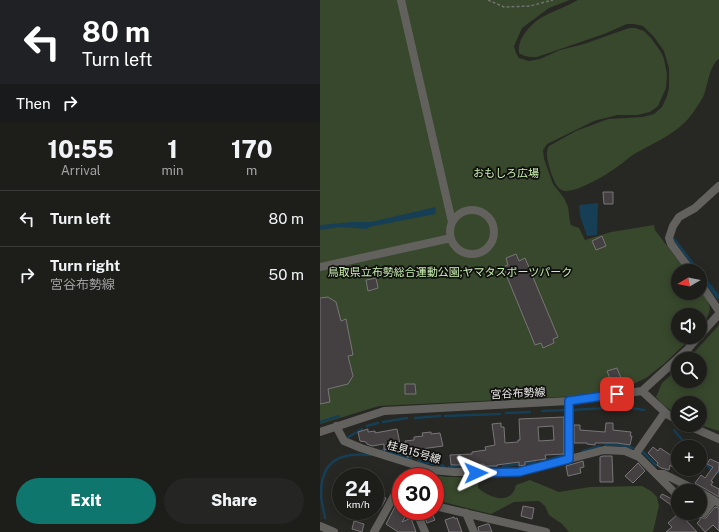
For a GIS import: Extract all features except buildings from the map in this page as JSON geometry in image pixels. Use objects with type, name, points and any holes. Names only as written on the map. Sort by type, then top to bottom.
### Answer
[{"type":"street","points":[[401,0],[452,222]]},
{"type":"street","points":[[686,264],[671,244],[670,238],[673,226],[680,217],[695,208],[719,186]]},
{"type":"street","points":[[477,210],[484,213],[493,224],[494,239],[485,250],[478,254],[464,253],[457,249],[451,238],[450,229],[452,222],[456,216],[462,212],[477,210]]},
{"type":"street","points":[[320,267],[451,238]]},
{"type":"street","points":[[707,294],[719,312],[707,326]]},
{"type":"street","points":[[671,416],[642,391],[692,344]]},
{"type":"street","name":"宮谷布勢線","points":[[320,432],[384,411],[569,401],[642,391]]},
{"type":"street","points":[[569,401],[569,459]]},
{"type":"street","points":[[635,455],[665,412]]},
{"type":"street","name":"桂見15号線","points":[[336,426],[344,441],[361,448],[431,470],[454,472],[519,472],[604,450],[625,451],[639,457],[656,474],[664,474],[683,484]]},
{"type":"street","points":[[703,432],[719,439]]},
{"type":"street","points":[[656,474],[671,489]]},
{"type":"street","name":"桂見15号線","points":[[707,496],[716,501]]},
{"type":"street","points":[[374,532],[392,500]]},
{"type":"street","points":[[707,510],[716,501]]},
{"type":"street","points":[[444,508],[520,529],[546,532]]},
{"type":"street","points":[[466,513],[474,532]]},
{"type":"street","points":[[420,520],[425,532]]},
{"type":"street","points":[[320,527],[321,532]]},
{"type":"street","points":[[320,527],[334,532]]},
{"type":"path","points":[[488,0],[504,7],[510,7],[530,6],[553,0]]},
{"type":"green space","name":"鳥取県立布勢総合運動公園;ヤマタスポーツパーク","points":[[320,0],[570,0],[549,8],[522,28],[514,46],[519,58],[529,61],[540,59],[560,50],[584,44],[629,28],[644,31],[661,52],[667,74],[666,88],[658,106],[650,112],[637,115],[617,115],[594,121],[547,144],[543,150],[544,159],[553,184],[564,198],[568,207],[571,225],[579,228],[585,240],[611,232],[654,225],[655,230],[681,264],[671,264],[671,300],[707,300],[710,308],[707,318],[707,308],[671,308],[671,344],[685,344],[676,352],[671,352],[671,357],[646,378],[610,392],[577,396],[379,406],[320,424]]},
{"type":"green space","points":[[578,0],[719,0],[719,59],[713,66],[703,97],[691,115],[678,128],[667,136],[633,155],[599,178],[577,189],[565,191],[559,189],[551,173],[547,156],[549,146],[576,131],[608,119],[643,117],[654,114],[662,107],[669,88],[669,68],[664,51],[654,37],[643,26],[627,24],[604,34],[537,57],[525,56],[519,53],[520,43],[524,34],[535,22],[543,16]]},
{"type":"green space","points":[[719,325],[719,431],[707,427],[707,396],[671,396],[671,410],[663,405],[656,397],[662,383],[671,375],[671,388],[707,388],[707,352],[694,352],[702,344],[707,344],[707,338]]},
{"type":"green space","points":[[444,477],[478,479],[478,488],[488,495],[500,498],[510,496],[516,485],[530,480],[559,492],[590,487],[642,486],[651,491],[657,497],[659,506],[653,532],[569,532],[562,524],[549,515],[545,506],[539,501],[514,502],[491,514],[444,502]]},
{"type":"water","points":[[598,203],[597,235],[587,236],[580,216],[579,205]]},
{"type":"water","points":[[436,207],[435,214],[369,227],[367,229],[340,227],[320,230],[320,225],[371,222]]},
{"type":"water","points":[[674,237],[695,264],[691,264],[674,241]]},
{"type":"water","points":[[707,280],[719,295],[719,299],[717,299],[707,286]]},
{"type":"waterway","points":[[571,410],[625,407],[644,410]]},
{"type":"waterway","points":[[542,411],[566,410]]},
{"type":"waterway","points":[[506,413],[530,412]]},
{"type":"waterway","points":[[445,416],[500,414]]},
{"type":"waterway","points":[[320,422],[339,416]]},
{"type":"waterway","points":[[415,418],[440,416]]},
{"type":"waterway","points":[[383,422],[407,418]]},
{"type":"waterway","points":[[367,426],[378,423]]},
{"type":"waterway","points":[[347,438],[362,429]]},
{"type":"waterway","points":[[676,432],[682,440]]},
{"type":"waterway","points":[[605,445],[620,445],[633,448]]},
{"type":"waterway","points":[[583,451],[600,446]]},
{"type":"waterway","points":[[382,450],[411,459]]},
{"type":"waterway","points":[[643,452],[656,465]]},
{"type":"waterway","points":[[325,518],[321,494],[322,482],[329,466],[342,457],[360,454],[371,455]]},
{"type":"waterway","points":[[541,462],[564,455]]},
{"type":"waterway","points":[[418,461],[444,466]]},
{"type":"waterway","points":[[503,466],[535,462]]},
{"type":"waterway","points":[[707,465],[719,473]]},
{"type":"waterway","points":[[449,467],[470,468],[497,466]]},
{"type":"route","points":[[476,473],[519,472],[569,459],[569,401],[617,394]]},
{"type":"park label","name":"おもしろ広場","points":[[506,173]]}]
